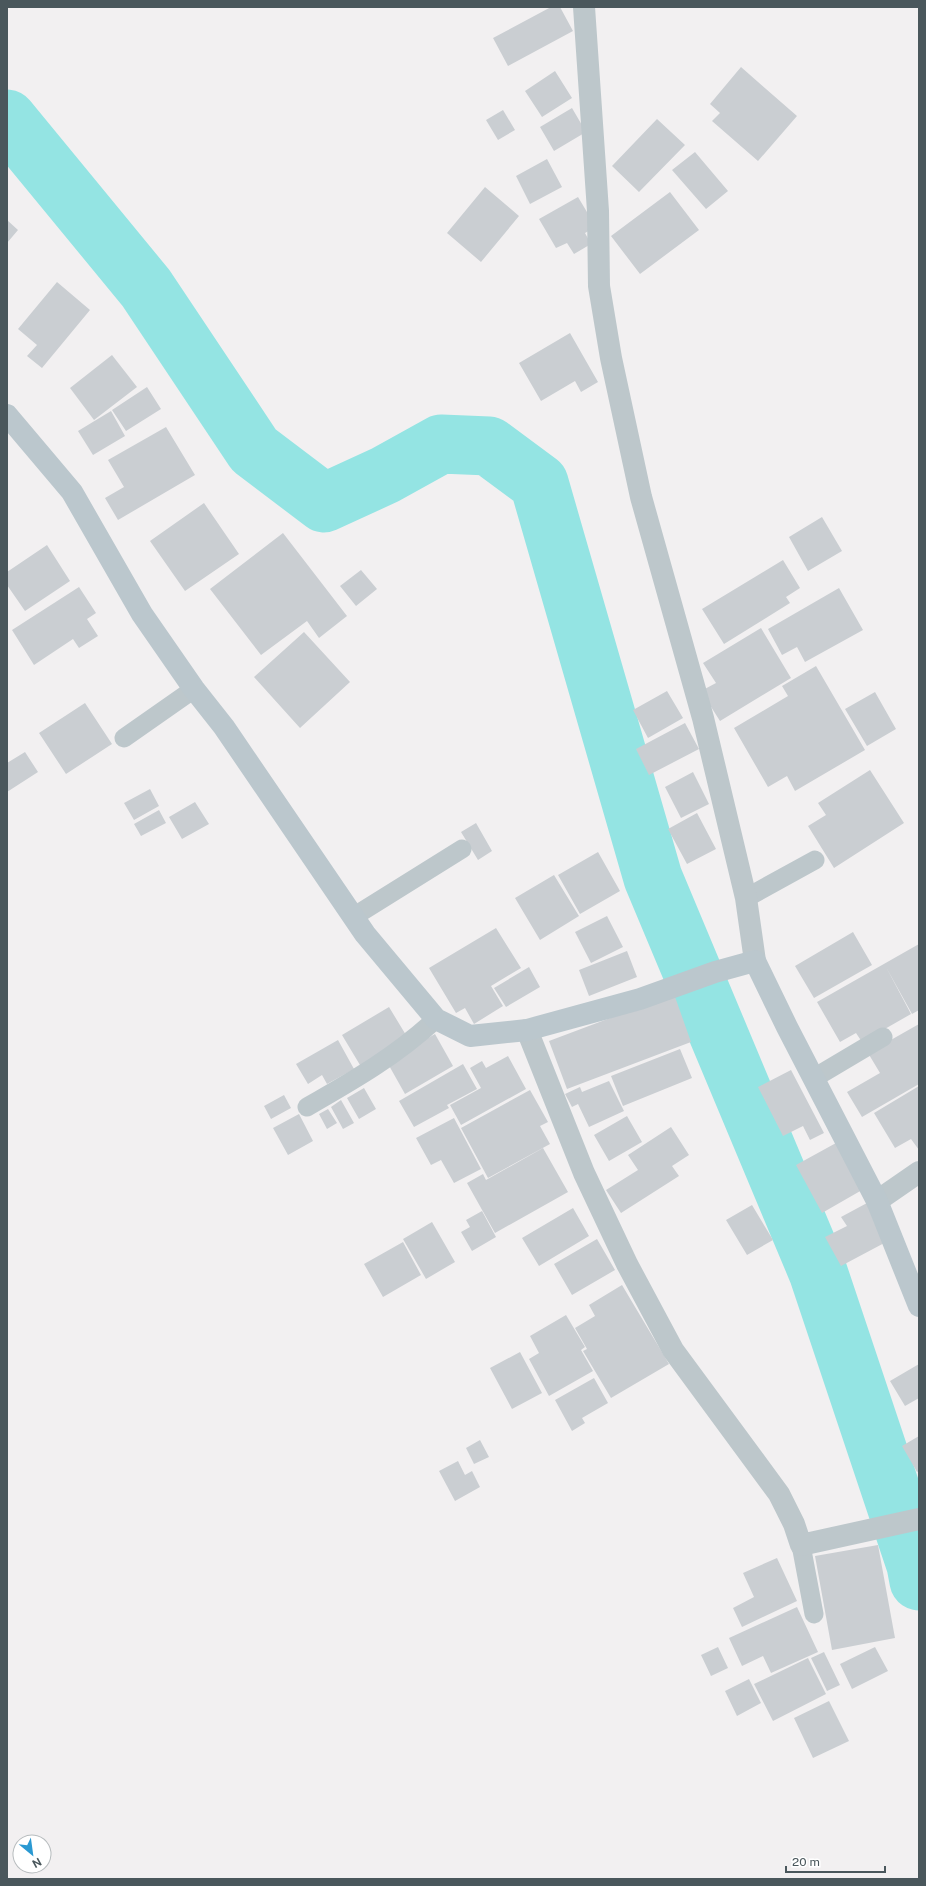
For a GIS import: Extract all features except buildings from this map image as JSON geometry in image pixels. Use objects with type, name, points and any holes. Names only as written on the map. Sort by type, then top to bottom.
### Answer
[{"type":"street","points":[[584,7],[598,211],[599,286],[611,358],[641,497],[703,718],[746,898],[755,961],[877,1201],[919,1306]]},
{"type":"street","points":[[7,415],[72,492],[142,614],[194,689],[224,728],[365,934],[436,1019],[470,1036],[528,1030],[640,999],[715,972],[755,961]]},
{"type":"street","points":[[528,1030],[584,1173],[627,1264],[673,1350],[779,1494],[794,1524],[801,1545],[875,1530],[919,1519]]},
{"type":"street","points":[[877,1201],[919,1172]]},
{"type":"lane","points":[[124,738],[194,689]]},
{"type":"lane","points":[[353,916],[462,850]]},
{"type":"lane","points":[[746,898],[815,860]]},
{"type":"lane","points":[[307,1107],[383,1062],[412,1042],[436,1019]]},
{"type":"lane","points":[[814,1078],[883,1037]]},
{"type":"lane","points":[[801,1545],[814,1614]]},
{"type":"waterway","points":[[7,119],[146,288],[254,450],[324,503],[385,475],[441,444],[489,446],[539,483],[653,878],[818,1272],[916,1565],[919,1581]]}]
